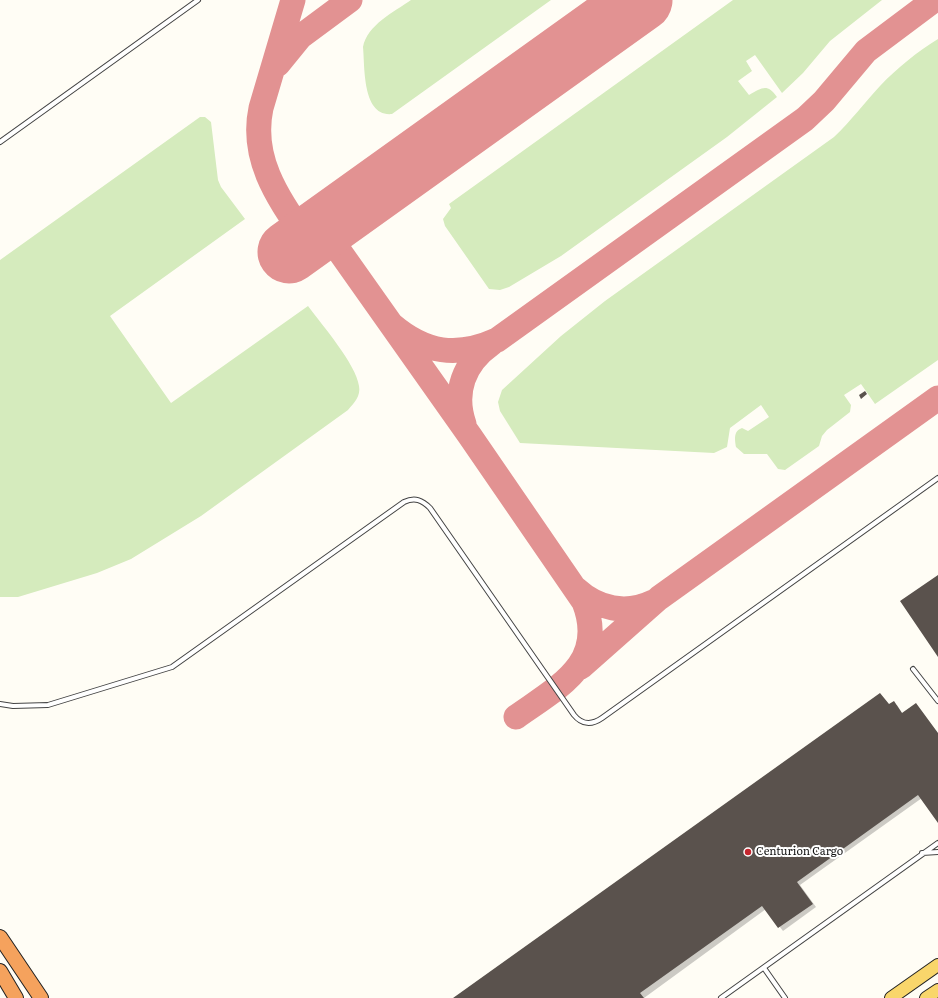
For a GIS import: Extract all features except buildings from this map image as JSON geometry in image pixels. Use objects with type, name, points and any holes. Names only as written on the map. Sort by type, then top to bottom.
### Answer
[{"type":"highway","points":[[0,937],[41,998]]},
{"type":"highway","points":[[0,971],[14,994]]},
{"type":"main road","points":[[891,998],[938,965]]},
{"type":"main road","points":[[926,998],[938,990]]},
{"type":"lane","points":[[0,142],[198,0]]},
{"type":"lane","points":[[0,704],[13,706],[48,704],[172,667],[404,502],[416,499],[425,502],[430,508],[574,715],[584,723],[594,722],[602,718],[938,478]]},
{"type":"lane","points":[[913,669],[938,701]]},
{"type":"lane","points":[[721,998],[938,843]]},
{"type":"lane","points":[[922,853],[938,852]]},
{"type":"lane","points":[[764,968],[785,998]]},
{"type":"green space","points":[[411,0],[551,0],[392,114],[382,113],[375,108],[367,89],[363,47],[370,32],[375,26],[389,14]]},
{"type":"green space","points":[[733,0],[882,0],[830,41],[803,73],[782,93],[755,55],[746,61],[752,71],[738,81],[749,95],[757,90],[767,88],[777,97],[727,137],[561,256],[509,287],[500,290],[489,289],[445,226],[443,219],[451,208],[449,204]]},
{"type":"green space","points":[[938,39],[938,360],[875,404],[861,384],[844,395],[851,405],[850,412],[827,430],[822,436],[819,446],[785,470],[778,469],[767,454],[744,454],[736,447],[735,436],[739,429],[742,428],[748,431],[769,417],[761,405],[730,428],[727,447],[714,453],[520,443],[500,411],[498,402],[502,390],[561,336],[605,301],[834,137],[893,73]]},
{"type":"green space","points":[[200,117],[205,117],[211,122],[218,180],[221,187],[245,219],[110,316],[171,403],[308,306],[338,345],[352,367],[357,377],[359,386],[358,396],[348,410],[201,516],[131,559],[97,573],[18,597],[0,597],[0,260]]},
{"type":"taxiway","points":[[293,0],[261,108],[259,127],[260,145],[263,162],[269,178],[286,209],[307,240]]},
{"type":"taxiway","points":[[278,64],[300,37],[350,0]]},
{"type":"taxiway","points":[[392,325],[417,342],[442,350],[455,351],[468,349],[482,346],[497,340],[805,119],[824,101],[866,51],[934,0]]},
{"type":"taxiway","points":[[323,228],[470,436],[584,602],[590,623],[589,641],[584,657],[575,671],[562,684],[516,717]]},
{"type":"taxiway","points":[[464,424],[460,401],[463,379],[474,360],[491,344]]},
{"type":"taxiway","points":[[581,667],[659,598],[938,398]]},
{"type":"taxiway","points":[[576,589],[594,601],[613,608],[633,608],[653,602]]},
{"type":"runway","points":[[289,252],[641,0]]},
{"type":"place","name":"Centurion Cargo","points":[[748,852]]}]
